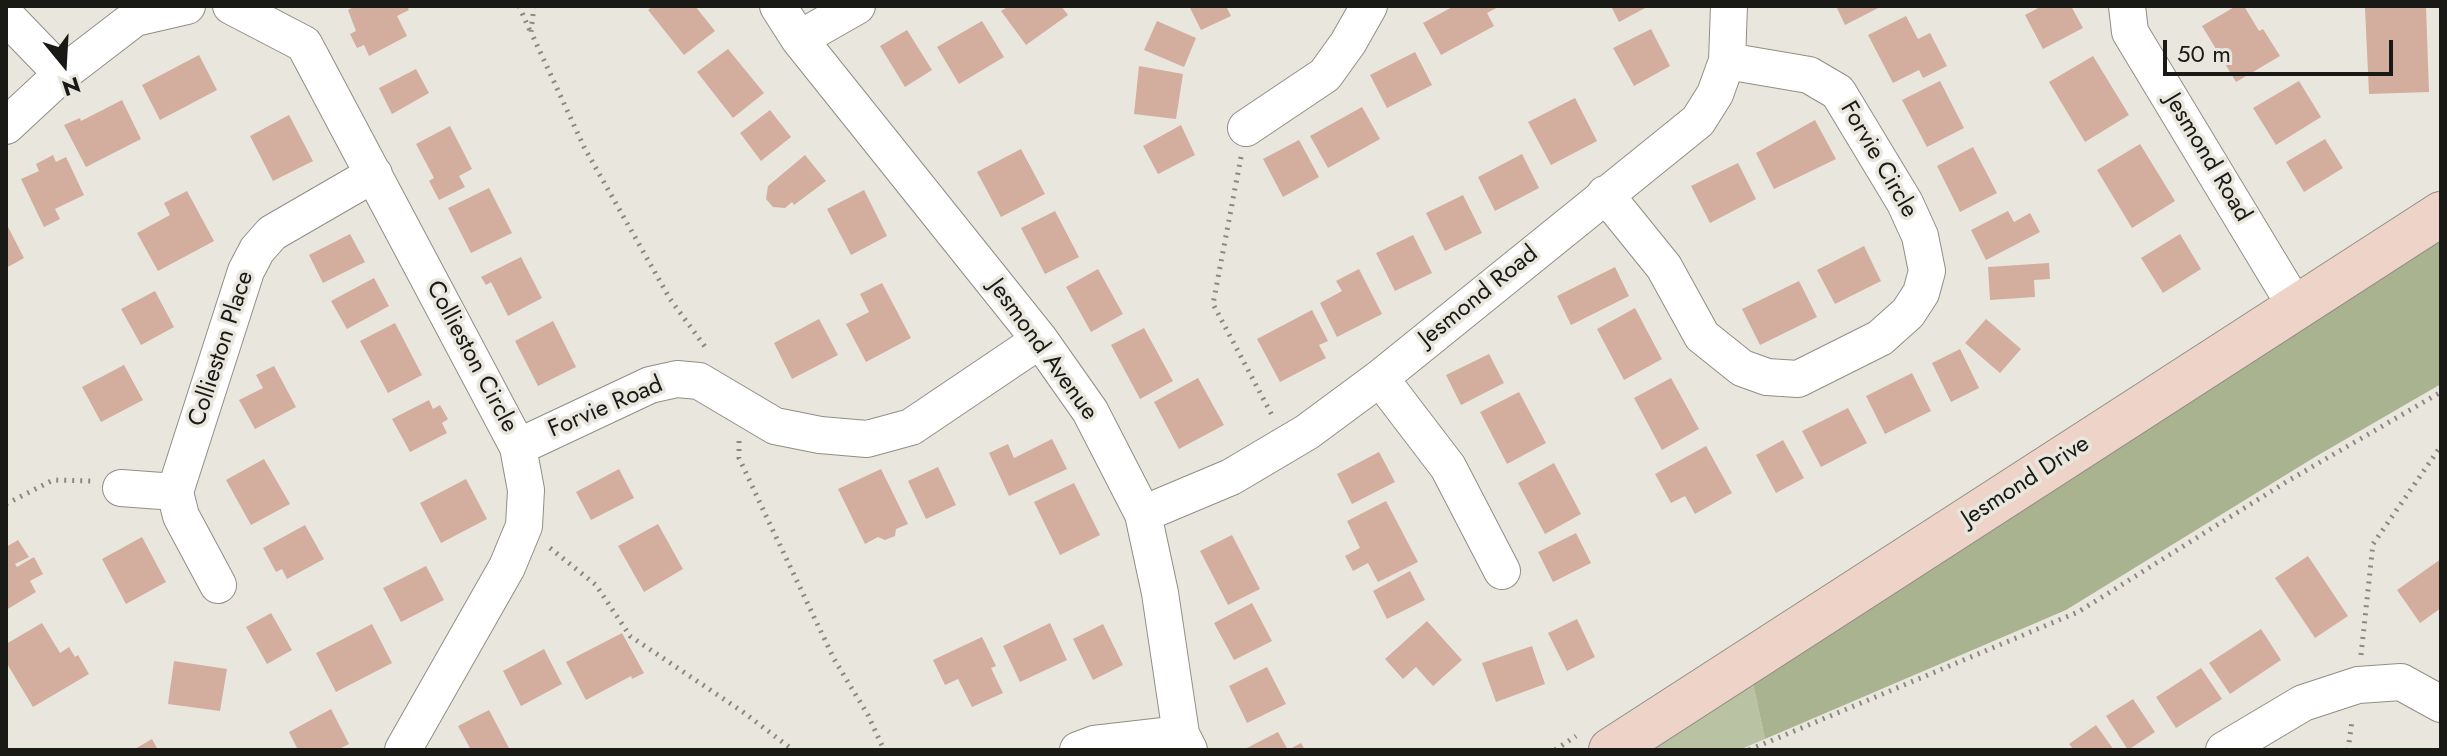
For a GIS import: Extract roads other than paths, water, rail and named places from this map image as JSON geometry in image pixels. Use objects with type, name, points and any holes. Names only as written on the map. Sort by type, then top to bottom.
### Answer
[{"type":"street","points":[[6,126],[62,74],[135,18],[187,6]]},
{"type":"street","name":"Collieston Circle","points":[[231,6],[304,44],[518,447],[526,490],[524,526],[507,567],[403,750]]},
{"type":"street","name":"Jesmond Avenue","points":[[778,6],[799,39],[1040,340],[1090,411],[1143,514],[1160,593],[1185,742]]},
{"type":"street","points":[[799,39],[857,6]]},
{"type":"street","points":[[1246,128],[1325,75],[1369,6]]},
{"type":"street","name":"Jesmond Road","points":[[1143,514],[1231,477],[1287,445],[1380,378],[1698,121],[1715,94],[1727,61],[1729,6]]},
{"type":"street","name":"Jesmond Road","points":[[2127,6],[2130,32],[2296,307]]},
{"type":"street","points":[[6,16],[62,74]]},
{"type":"street","name":"Forvie Circle","points":[[1605,194],[1664,267],[1702,336],[1742,368],[1767,377],[1798,379],[1880,338],[1908,313],[1921,293],[1927,271],[1920,236],[1905,203],[1838,92],[1809,75],[1727,61]]},
{"type":"street","name":"Collieston Place","points":[[175,492],[246,271],[257,250],[272,233],[374,174]]},
{"type":"street","name":"Jesmond Drive","points":[[1611,750],[2441,214]]},
{"type":"street","name":"Forvie Road","points":[[518,447],[650,385],[677,379],[699,381],[775,426],[820,435],[878,437],[911,427],[1040,340]]},
{"type":"street","points":[[1380,378],[1448,467],[1502,571]]},
{"type":"street","points":[[121,488],[175,492],[181,516],[218,585]]},
{"type":"street","points":[[2224,750],[2303,703],[2358,685],[2401,682],[2441,704]]},
{"type":"street","points":[[1078,750],[1094,744],[1185,742]]}]
